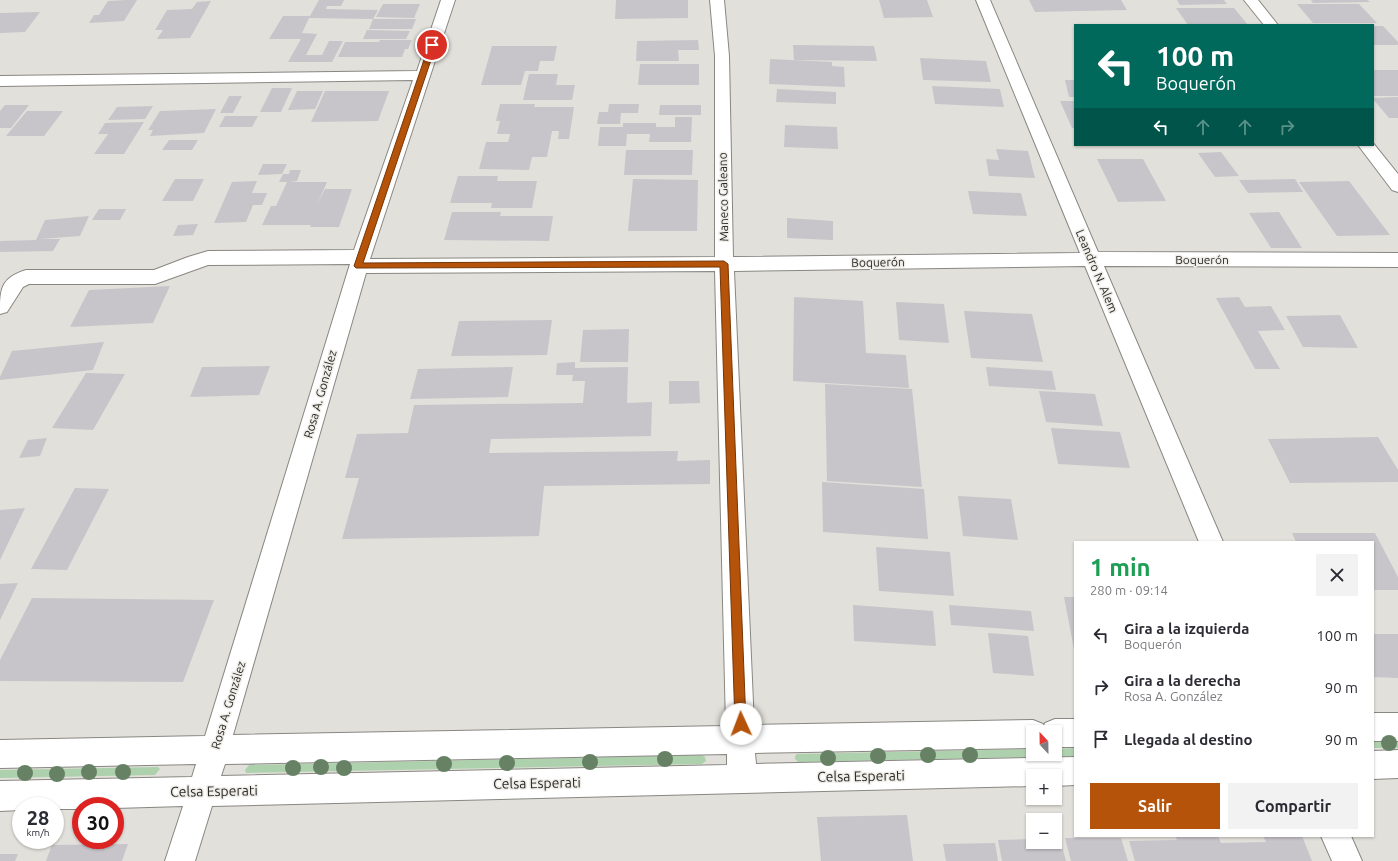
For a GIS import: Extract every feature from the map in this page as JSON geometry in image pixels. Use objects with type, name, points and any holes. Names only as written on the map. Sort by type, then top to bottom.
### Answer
[{"type":"street","name":"Rosa A. González","points":[[180,861],[215,750],[360,261],[448,0]]},
{"type":"street","name":"Maneco Galeano","points":[[717,0],[722,56],[724,264],[742,779]]},
{"type":"street","name":"Leandro N. Alem","points":[[983,0],[1211,541]]},
{"type":"street","points":[[1250,0],[1270,24]]},
{"type":"street","points":[[0,81],[422,75]]},
{"type":"street","points":[[1367,146],[1398,186]]},
{"type":"street","name":"Boquerón","points":[[0,307],[16,282],[26,277],[155,277],[173,271],[192,261],[208,258],[360,261],[724,264],[1092,259],[1398,260]]},
{"type":"street","points":[[1374,727],[1398,727]]},
{"type":"street","points":[[1062,733],[1074,733]]},
{"type":"street","points":[[0,754],[1026,734]]},
{"type":"street","points":[[1374,765],[1398,764]]},
{"type":"street","name":"Celsa Esperati","points":[[0,796],[1074,771]]},
{"type":"street","points":[[1336,837],[1347,861]]},
{"type":"green space","points":[[1398,739],[1398,748],[1374,748],[1374,740]]},
{"type":"green space","points":[[1074,748],[1074,756],[1062,756],[1062,749]]},
{"type":"green space","points":[[1026,749],[1026,757],[798,762],[795,759],[797,754]]},
{"type":"green space","points":[[702,755],[705,757],[706,761],[702,764],[246,773],[245,770],[249,765]]},
{"type":"green space","points":[[158,767],[160,769],[155,775],[0,778],[0,770]]},
{"type":"building","points":[[137,0],[124,21],[89,23],[94,15],[99,15],[108,1]]},
{"type":"building","points":[[319,0],[344,0],[341,6],[327,6],[326,9],[378,10],[373,19],[309,18],[302,33],[317,34],[306,55],[322,55],[329,41],[343,41],[332,62],[288,62],[301,39],[269,39],[283,16],[310,16]]},
{"type":"building","points":[[616,0],[688,0],[688,18],[615,19]]},
{"type":"building","points":[[879,0],[927,0],[933,17],[884,18]]},
{"type":"building","points":[[1029,0],[1121,0],[1127,10],[1035,12]]},
{"type":"building","points":[[1177,0],[1224,0],[1227,4],[1180,5]]},
{"type":"building","points":[[1311,0],[1367,0],[1370,2],[1313,3]]},
{"type":"building","points":[[211,1],[190,38],[157,39],[163,30],[155,30],[167,10],[192,9],[197,2]]},
{"type":"building","points":[[383,4],[420,4],[414,18],[376,17]]},
{"type":"building","points":[[1297,4],[1359,4],[1377,23],[1313,23]]},
{"type":"building","points":[[1176,8],[1234,8],[1247,24],[1187,24]]},
{"type":"building","points":[[40,12],[25,32],[0,33],[0,13]]},
{"type":"building","points":[[373,19],[416,19],[412,29],[369,29]]},
{"type":"building","points":[[1374,26],[1383,26],[1398,42],[1398,45],[1374,45]]},
{"type":"building","points":[[367,30],[410,31],[406,39],[363,39]]},
{"type":"building","points":[[380,40],[412,40],[408,49],[405,49],[402,57],[338,57],[345,42],[379,42]]},
{"type":"building","points":[[698,40],[699,50],[678,50],[679,61],[636,61],[637,41]]},
{"type":"building","points":[[793,45],[874,46],[877,61],[794,60]]},
{"type":"building","points":[[492,46],[557,46],[554,61],[540,61],[538,71],[525,71],[521,85],[481,85]]},
{"type":"building","points":[[920,58],[986,61],[991,82],[923,80]]},
{"type":"building","points":[[770,59],[832,62],[832,66],[844,67],[845,87],[769,84]]},
{"type":"building","points":[[640,64],[699,64],[699,85],[638,85]]},
{"type":"building","points":[[1374,70],[1398,70],[1398,96],[1374,96]]},
{"type":"building","points":[[529,74],[558,74],[556,85],[575,85],[572,100],[523,100]]},
{"type":"building","points":[[1065,80],[1074,80],[1074,97],[1069,97]]},
{"type":"building","points":[[932,86],[1000,89],[1004,107],[935,104]]},
{"type":"building","points":[[272,88],[292,88],[281,112],[260,112]]},
{"type":"building","points":[[777,89],[836,92],[836,104],[776,102]]},
{"type":"building","points":[[297,91],[323,91],[315,109],[288,110]]},
{"type":"building","points":[[325,91],[389,91],[378,121],[311,122]]},
{"type":"building","points":[[229,96],[242,96],[233,113],[220,113]]},
{"type":"building","points":[[1398,97],[1398,118],[1389,118],[1374,100],[1374,98]]},
{"type":"building","points":[[1060,101],[1074,101],[1074,128],[1072,128]]},
{"type":"building","points":[[500,104],[535,104],[534,107],[574,107],[569,139],[558,139],[559,131],[552,131],[547,157],[532,157],[529,170],[479,169],[486,142],[508,142],[510,134],[497,134],[500,121],[496,121]]},
{"type":"building","points":[[609,104],[639,104],[638,113],[621,113],[620,124],[597,124],[599,112],[608,112]]},
{"type":"building","points":[[5,105],[29,105],[11,128],[0,128],[0,111]]},
{"type":"building","points":[[660,105],[701,105],[701,115],[659,115]]},
{"type":"building","points":[[153,106],[145,119],[108,120],[117,107]]},
{"type":"building","points":[[216,109],[204,133],[150,136],[153,130],[148,130],[160,111]]},
{"type":"building","points":[[27,111],[63,111],[44,136],[6,136]]},
{"type":"building","points":[[225,116],[258,116],[252,127],[219,127]]},
{"type":"building","points":[[675,117],[692,117],[691,142],[649,142],[650,134],[627,134],[626,146],[598,146],[600,127],[623,127],[623,123],[656,123],[656,127],[675,127]]},
{"type":"building","points":[[144,122],[124,154],[94,154],[108,134],[98,134],[105,123]]},
{"type":"building","points":[[785,125],[837,127],[838,149],[784,147]]},
{"type":"building","points":[[169,140],[198,140],[192,150],[162,150]]},
{"type":"building","points":[[996,149],[1028,151],[1035,178],[989,176],[986,159],[999,160]]},
{"type":"building","points":[[626,150],[693,150],[692,175],[624,175]]},
{"type":"building","points":[[1221,152],[1239,176],[1215,177],[1198,153]]},
{"type":"building","points":[[1097,159],[1143,159],[1166,201],[1118,202]]},
{"type":"building","points":[[263,164],[287,164],[282,174],[258,175]]},
{"type":"building","points":[[290,170],[301,170],[297,181],[290,182],[327,182],[317,205],[325,189],[352,189],[339,227],[310,227],[311,225],[262,225],[271,206],[276,206],[287,182],[279,182],[283,174],[289,174]]},
{"type":"building","points":[[458,176],[498,176],[497,181],[537,181],[532,208],[491,208],[492,203],[450,203]]},
{"type":"building","points":[[175,179],[204,179],[193,201],[162,201]]},
{"type":"building","points":[[633,179],[698,180],[697,231],[628,231]]},
{"type":"building","points":[[1295,179],[1303,192],[1248,193],[1239,180]]},
{"type":"building","points":[[257,181],[252,193],[267,193],[262,205],[253,205],[246,222],[214,223],[232,182]]},
{"type":"building","points":[[1349,181],[1390,235],[1337,236],[1299,182]]},
{"type":"building","points":[[968,191],[1021,193],[1027,216],[973,214]]},
{"type":"building","points":[[99,209],[126,209],[120,220],[92,220]]},
{"type":"building","points":[[452,212],[501,212],[500,216],[553,216],[549,241],[444,240]]},
{"type":"building","points":[[1279,212],[1302,248],[1271,248],[1249,213]]},
{"type":"building","points":[[89,216],[80,236],[40,239],[60,239],[53,251],[0,252],[0,241],[36,240],[45,220]]},
{"type":"building","points":[[787,218],[833,221],[833,240],[787,238]]},
{"type":"building","points":[[198,224],[193,235],[173,236],[178,225]]},
{"type":"building","points":[[170,286],[153,323],[70,327],[89,290]]},
{"type":"building","points":[[794,297],[863,301],[866,353],[906,355],[909,388],[793,381]]},
{"type":"building","points":[[1239,297],[1245,307],[1271,306],[1285,330],[1258,331],[1280,369],[1255,369],[1216,298]]},
{"type":"building","points":[[896,302],[944,304],[949,343],[899,340]]},
{"type":"building","points":[[964,311],[1032,314],[1043,362],[971,358]]},
{"type":"building","points":[[1340,315],[1358,348],[1303,347],[1286,316]]},
{"type":"building","points":[[552,320],[547,355],[451,356],[459,321]]},
{"type":"building","points":[[629,329],[628,362],[580,362],[583,330]]},
{"type":"building","points":[[104,342],[93,370],[0,380],[12,351]]},
{"type":"building","points":[[575,362],[575,368],[628,367],[627,403],[652,402],[651,436],[491,439],[489,453],[678,451],[677,461],[710,460],[710,484],[544,486],[539,536],[342,539],[359,478],[345,478],[357,434],[408,433],[414,405],[583,403],[585,381],[572,381],[573,375],[556,375],[557,363]]},
{"type":"building","points":[[270,366],[259,395],[190,397],[202,367]]},
{"type":"building","points":[[513,367],[508,397],[410,399],[418,369]]},
{"type":"building","points":[[986,367],[1052,371],[1056,390],[989,386]]},
{"type":"building","points":[[86,373],[125,374],[93,430],[52,428]]},
{"type":"building","points":[[669,381],[699,381],[700,403],[669,404]]},
{"type":"building","points":[[825,384],[912,389],[922,487],[827,481]]},
{"type":"building","points":[[1039,391],[1095,394],[1103,426],[1046,422]]},
{"type":"building","points":[[1051,428],[1120,432],[1130,468],[1058,464]]},
{"type":"building","points":[[1378,437],[1398,470],[1398,482],[1290,483],[1268,439]]},
{"type":"building","points":[[47,438],[40,456],[19,458],[28,440]]},
{"type":"building","points":[[822,482],[924,489],[928,539],[823,532]]},
{"type":"building","points":[[75,488],[109,489],[67,570],[31,569]]},
{"type":"building","points":[[958,496],[1011,499],[1018,540],[963,536]]},
{"type":"building","points":[[25,508],[0,560],[0,510]]},
{"type":"building","points":[[1292,533],[1375,533],[1398,577],[1398,590],[1374,590],[1374,541],[1296,541]]},
{"type":"building","points":[[876,547],[950,552],[954,596],[879,591]]},
{"type":"building","points":[[18,583],[0,620],[0,584]]},
{"type":"building","points":[[1064,597],[1074,597],[1074,649]]},
{"type":"building","points":[[32,598],[214,600],[183,682],[0,681],[0,660]]},
{"type":"building","points":[[853,605],[933,611],[936,646],[854,641]]},
{"type":"building","points":[[949,605],[1031,611],[1034,631],[951,625]]},
{"type":"building","points":[[988,633],[1028,636],[1034,676],[993,673]]},
{"type":"building","points":[[1374,634],[1398,634],[1398,678],[1374,677]]},
{"type":"building","points":[[907,815],[913,861],[821,861],[817,817]]},
{"type":"building","points":[[1176,837],[1218,837],[1221,843],[1266,842],[1264,837],[1302,837],[1312,861],[1135,861],[1129,841],[1177,840]]},
{"type":"building","points":[[1065,838],[1121,838],[1128,861],[1071,861]]},
{"type":"building","points":[[1026,839],[1026,849],[1062,849],[1062,846],[1066,861],[1002,861],[998,840]]},
{"type":"building","points":[[995,843],[998,861],[946,861],[943,844]]},
{"type":"building","points":[[124,844],[128,844],[122,861],[46,861],[50,849],[64,849],[64,845],[72,845],[72,849],[124,849]]},
{"type":"building","points":[[0,854],[18,854],[15,861],[0,861]]},
{"type":"route","points":[[432,45],[358,266],[724,264],[741,724]]}]
